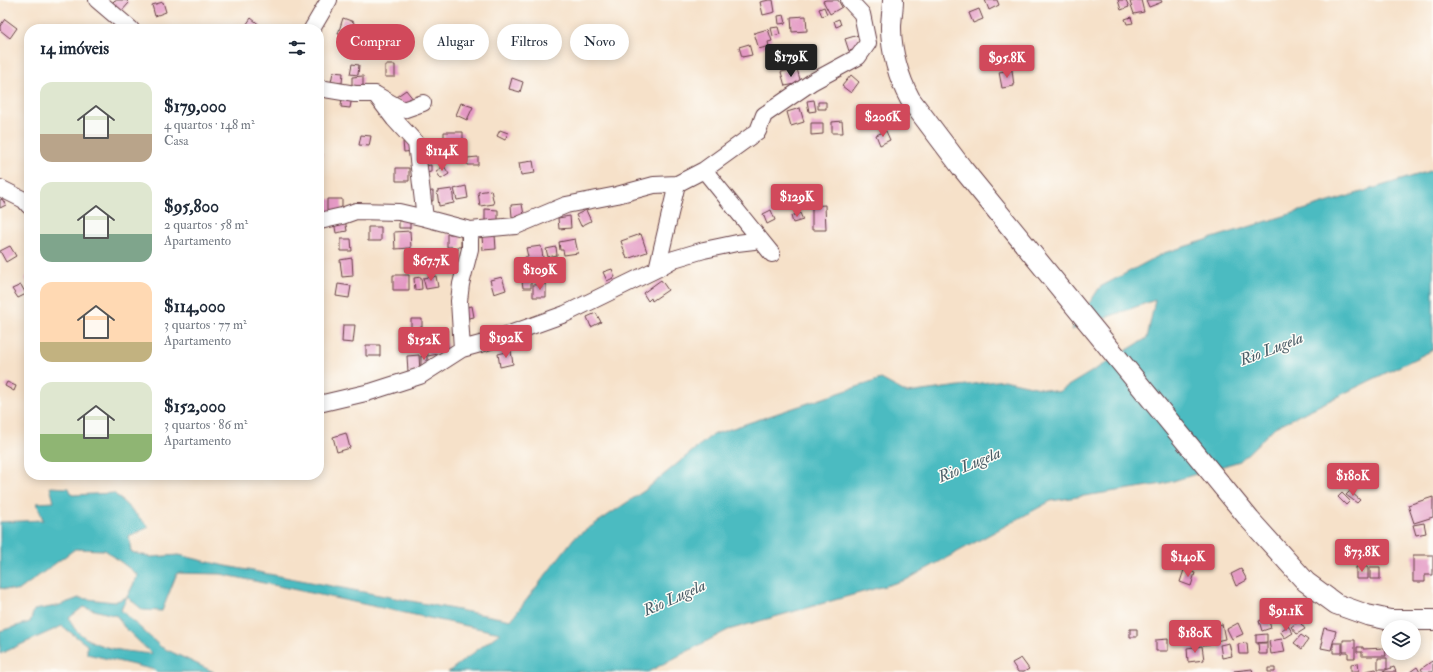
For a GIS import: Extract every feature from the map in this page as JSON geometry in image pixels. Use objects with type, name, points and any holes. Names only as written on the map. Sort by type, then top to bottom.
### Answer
[{"type":"main road","points":[[893,0],[891,29],[895,60],[903,87],[910,99],[962,168],[1250,520],[1306,582],[1336,604],[1367,615],[1390,620],[1433,620]]},
{"type":"street","points":[[97,0],[125,24]]},
{"type":"street","points":[[315,24],[329,0]]},
{"type":"street","points":[[324,220],[356,211],[398,212],[470,230],[516,226],[566,205],[617,195],[654,185],[677,184],[704,170],[758,131],[764,115],[812,82],[858,57],[868,43],[862,14],[849,0]]},
{"type":"street","points":[[324,89],[354,94],[375,94],[403,110],[423,103]]},
{"type":"street","points":[[375,94],[394,120],[416,143],[425,218]]},
{"type":"street","points":[[704,170],[772,254]]},
{"type":"street","points":[[657,269],[677,184]]},
{"type":"street","points":[[0,188],[24,200]]},
{"type":"street","points":[[462,349],[459,302],[461,284],[470,249],[470,230]]},
{"type":"street","points":[[324,403],[370,392],[420,376],[462,349],[484,343],[565,314],[657,269],[674,259],[704,250],[737,243],[754,242],[760,239]]},
{"type":"water","name":"Rio Lugela","points":[[1433,170],[1433,350],[1275,427],[1240,461],[1163,484],[1051,501],[906,580],[728,630],[648,672],[448,672],[500,633],[221,574],[177,573],[162,611],[143,610],[127,597],[138,575],[105,550],[75,549],[18,591],[0,588],[0,522],[43,520],[37,503],[54,502],[50,487],[69,488],[72,495],[114,493],[149,527],[129,536],[131,552],[151,557],[179,555],[221,565],[511,620],[574,538],[644,491],[712,435],[881,379],[907,393],[1004,380],[1058,392],[1147,338],[1155,300],[1071,330],[1100,287],[1164,253]]},
{"type":"water","points":[[127,597],[121,610],[161,647],[214,672],[158,672],[87,654],[87,645],[62,626],[0,654],[0,631],[30,622],[34,610],[57,606],[79,598],[114,602]],"holes":[[[83,607],[117,616],[124,627],[152,654],[102,646],[93,642],[76,630],[69,618]]]},
{"type":"building","points":[[115,0],[126,0],[129,3],[120,13],[110,5]]},
{"type":"building","points":[[773,0],[775,12],[763,15],[760,2]]},
{"type":"building","points":[[838,0],[842,7],[830,14],[823,1]]},
{"type":"building","points":[[985,0],[997,0],[999,5],[989,10]]},
{"type":"building","points":[[1118,0],[1126,0],[1129,7],[1121,10]]},
{"type":"building","points":[[1141,0],[1144,12],[1134,14],[1130,2]]},
{"type":"building","points":[[1146,0],[1161,0],[1162,2],[1149,7]]},
{"type":"building","points":[[163,2],[166,12],[155,16],[152,5]]},
{"type":"building","points":[[824,7],[827,14],[822,16],[819,9]]},
{"type":"building","points":[[979,9],[983,19],[973,23],[969,13]]},
{"type":"building","points":[[784,15],[786,23],[779,24],[778,16]]},
{"type":"building","points":[[806,16],[807,31],[792,32],[791,17]]},
{"type":"building","points":[[1131,17],[1133,23],[1127,24],[1125,19]]},
{"type":"building","points":[[251,18],[258,24],[247,24]]},
{"type":"building","points":[[343,18],[354,22],[353,24],[341,24]]},
{"type":"building","points":[[5,19],[17,28],[10,38],[0,30],[0,26]]},
{"type":"building","points":[[839,19],[841,25],[836,27],[834,21]]},
{"type":"building","points":[[778,27],[780,34],[773,36],[771,28]]},
{"type":"building","points":[[768,29],[772,41],[768,42],[769,46],[759,49],[754,33]]},
{"type":"building","points":[[858,35],[862,48],[849,51],[845,39]]},
{"type":"building","points":[[749,44],[752,55],[742,57],[739,47]]},
{"type":"building","points":[[352,64],[359,65],[358,75],[350,74]]},
{"type":"building","points":[[385,65],[395,65],[395,77],[385,77]]},
{"type":"building","points":[[797,69],[801,83],[785,86],[781,72]]},
{"type":"building","points":[[1012,70],[1014,86],[1002,88],[999,72]]},
{"type":"building","points":[[333,72],[343,73],[342,83],[331,82]]},
{"type":"building","points":[[851,75],[859,82],[851,93],[842,86]]},
{"type":"building","points":[[363,76],[363,91],[352,92],[352,77]]},
{"type":"building","points":[[512,78],[523,82],[520,92],[509,89]]},
{"type":"building","points":[[406,90],[414,100],[404,107],[396,97]]},
{"type":"building","points":[[342,96],[352,97],[350,108],[341,107]]},
{"type":"building","points":[[814,100],[816,111],[809,112],[807,101]]},
{"type":"building","points":[[818,102],[826,102],[826,109],[818,109]]},
{"type":"building","points":[[461,103],[473,107],[467,120],[456,115]]},
{"type":"building","points":[[800,108],[804,122],[791,126],[787,112]]},
{"type":"building","points":[[842,121],[843,133],[832,133],[832,122]]},
{"type":"building","points":[[811,123],[823,123],[823,134],[811,135]]},
{"type":"building","points":[[500,130],[508,133],[505,140],[497,136]]},
{"type":"building","points":[[886,131],[890,140],[880,145],[876,135]]},
{"type":"building","points":[[444,132],[463,132],[463,148],[444,148]]},
{"type":"building","points":[[361,135],[371,136],[369,146],[359,145]]},
{"type":"building","points":[[412,141],[414,151],[404,152],[403,142]]},
{"type":"building","points":[[478,157],[478,165],[467,165],[467,158]]},
{"type":"building","points":[[533,161],[535,173],[521,175],[519,163]]},
{"type":"building","points":[[431,165],[431,172],[425,173],[424,166]]},
{"type":"building","points":[[444,166],[449,174],[441,179],[436,171]]},
{"type":"building","points":[[396,168],[409,168],[409,181],[396,181]]},
{"type":"building","points":[[466,186],[468,198],[457,200],[454,189]]},
{"type":"building","points":[[452,189],[454,203],[439,206],[437,191]]},
{"type":"building","points":[[491,190],[494,204],[480,206],[478,192]]},
{"type":"building","points":[[433,191],[433,201],[424,201],[423,192]]},
{"type":"building","points":[[2,199],[6,205],[0,208],[0,200]]},
{"type":"building","points":[[327,199],[342,199],[342,213],[327,213]]},
{"type":"building","points":[[522,204],[524,215],[512,217],[511,205]]},
{"type":"building","points":[[825,205],[826,230],[812,230],[812,206]]},
{"type":"building","points":[[485,209],[498,210],[498,224],[485,223]]},
{"type":"building","points":[[586,210],[591,221],[581,226],[576,215]]},
{"type":"building","points":[[771,210],[775,220],[767,224],[763,214]]},
{"type":"building","points":[[800,213],[803,220],[793,223],[791,216]]},
{"type":"building","points":[[570,216],[571,228],[559,229],[558,218]]},
{"type":"building","points":[[345,219],[347,231],[336,233],[334,221]]},
{"type":"building","points":[[399,219],[410,219],[410,228],[399,228]]},
{"type":"building","points":[[368,227],[381,227],[381,241],[368,241]]},
{"type":"building","points":[[410,231],[411,248],[395,249],[394,232]]},
{"type":"building","points":[[447,234],[461,234],[461,247],[458,247],[458,250],[452,250],[452,247],[447,247]]},
{"type":"building","points":[[641,234],[647,252],[627,259],[621,241]]},
{"type":"building","points":[[495,235],[496,249],[483,250],[482,236]]},
{"type":"building","points":[[341,239],[351,239],[352,251],[341,251]]},
{"type":"building","points":[[575,239],[578,253],[564,255],[563,250],[560,250],[559,242]]},
{"type":"building","points":[[10,246],[16,256],[6,262],[0,251]]},
{"type":"building","points":[[541,246],[544,263],[526,265],[525,257],[528,257],[526,248]]},
{"type":"building","points":[[556,247],[557,255],[548,257],[546,249]]},
{"type":"building","points":[[352,258],[353,276],[342,277],[340,260]]},
{"type":"building","points":[[612,269],[615,277],[607,281],[603,272]]},
{"type":"building","points":[[393,275],[409,275],[409,290],[393,290]]},
{"type":"building","points":[[436,276],[438,287],[426,289],[423,278]]},
{"type":"building","points":[[421,277],[422,289],[415,290],[414,278]]},
{"type":"building","points":[[502,277],[506,290],[494,294],[490,280]]},
{"type":"building","points":[[531,280],[531,288],[523,288],[522,281]]},
{"type":"building","points":[[661,280],[668,290],[652,301],[651,298],[648,301],[643,293]]},
{"type":"building","points":[[338,284],[351,286],[349,298],[336,296]]},
{"type":"building","points":[[546,284],[546,297],[533,297],[533,285]]},
{"type":"building","points":[[21,285],[24,290],[24,295],[18,298],[12,289]]},
{"type":"building","points":[[472,306],[474,317],[464,319],[462,308]]},
{"type":"building","points":[[596,313],[601,322],[591,327],[587,317]]},
{"type":"building","points":[[411,319],[422,319],[422,327],[411,328]]},
{"type":"building","points":[[343,325],[355,325],[353,343],[342,342]]},
{"type":"building","points":[[445,335],[448,352],[428,356],[425,338]]},
{"type":"building","points":[[366,345],[380,345],[380,356],[366,356]]},
{"type":"building","points":[[511,351],[513,364],[500,367],[498,354]]},
{"type":"building","points":[[419,355],[420,372],[408,372],[407,356]]},
{"type":"building","points":[[421,356],[427,356],[427,365],[421,366]]},
{"type":"building","points":[[7,382],[16,386],[14,391],[5,386]]},
{"type":"building","points":[[346,433],[350,448],[337,452],[333,437]]},
{"type":"building","points":[[1350,491],[1360,500],[1357,503],[1346,495]]},
{"type":"building","points":[[1342,493],[1350,501],[1346,505],[1338,497]]},
{"type":"building","points":[[1433,497],[1433,517],[1414,523],[1408,505]]},
{"type":"building","points":[[1424,523],[1426,533],[1416,535],[1413,525]]},
{"type":"building","points":[[1413,555],[1433,555],[1433,575],[1425,575],[1425,582],[1413,582]]},
{"type":"building","points":[[1356,567],[1368,567],[1368,579],[1356,579]]},
{"type":"building","points":[[1370,567],[1380,567],[1380,579],[1370,579]]},
{"type":"building","points":[[1241,569],[1247,580],[1236,586],[1231,574]]},
{"type":"building","points":[[1184,570],[1195,573],[1191,586],[1180,582]]},
{"type":"building","points":[[1268,618],[1271,628],[1262,631],[1259,621]]},
{"type":"building","points":[[1299,621],[1305,629],[1297,634],[1291,627]]},
{"type":"building","points":[[1238,623],[1243,634],[1232,639],[1227,629]]},
{"type":"building","points":[[1222,624],[1225,639],[1211,642],[1208,627]]},
{"type":"building","points":[[1288,626],[1293,633],[1285,638],[1280,631]]},
{"type":"building","points":[[1324,628],[1336,631],[1331,650],[1321,648]]},
{"type":"building","points":[[1130,629],[1137,629],[1137,637],[1130,637]]},
{"type":"building","points":[[1267,634],[1267,642],[1256,643],[1256,635]]},
{"type":"building","points":[[1301,635],[1308,640],[1302,649],[1294,643]]},
{"type":"building","points":[[1209,636],[1210,644],[1203,645],[1201,637]]},
{"type":"building","points":[[1168,639],[1168,651],[1156,651],[1156,640]]},
{"type":"building","points":[[1282,639],[1285,652],[1271,654],[1269,641]]},
{"type":"building","points":[[1343,640],[1355,640],[1355,658],[1348,658],[1348,652],[1343,652]]},
{"type":"building","points":[[1229,643],[1232,656],[1222,658],[1220,645]]},
{"type":"building","points":[[1247,643],[1248,654],[1239,654],[1238,644]]},
{"type":"building","points":[[1258,643],[1267,643],[1267,654],[1259,654]]},
{"type":"building","points":[[1333,643],[1342,643],[1342,653],[1333,653]]},
{"type":"building","points":[[1202,646],[1204,660],[1188,662],[1187,648]]},
{"type":"building","points":[[1357,647],[1363,647],[1363,649],[1381,648],[1381,656],[1362,656],[1362,652],[1357,652]]},
{"type":"building","points":[[1021,658],[1029,669],[1024,672],[1018,672],[1012,663]]},
{"type":"building","points":[[1378,658],[1381,658],[1381,660],[1387,660],[1387,669],[1378,669]]},
{"type":"building","points":[[1432,661],[1433,672],[1423,672],[1421,669]]},
{"type":"building","points":[[1358,663],[1359,671],[1351,671],[1351,664]]},
{"type":"building","points":[[1394,667],[1396,672],[1383,672],[1383,671]]},
{"type":"building","points":[[1417,667],[1420,672],[1410,672]]},
{"type":"building","points":[[1268,668],[1275,668],[1275,672],[1268,672]]},
{"type":"building","points":[[1252,669],[1253,672],[1234,672],[1234,671]]},
{"type":"building","points":[[1376,669],[1377,672],[1366,671]]}]
